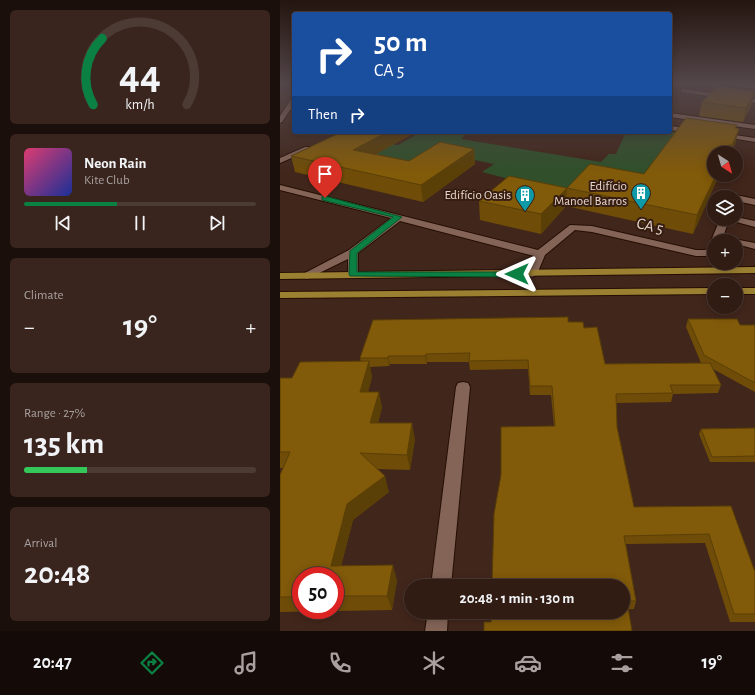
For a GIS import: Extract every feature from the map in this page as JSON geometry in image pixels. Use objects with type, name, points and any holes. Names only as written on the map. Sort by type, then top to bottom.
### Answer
[{"type":"main road","points":[[280,276],[755,270]]},
{"type":"main road","points":[[280,295],[707,290]]},
{"type":"main road","points":[[743,290],[755,291]]},
{"type":"street","points":[[672,115],[755,127]]},
{"type":"street","points":[[672,128],[701,132]]},
{"type":"street","points":[[716,134],[755,140]]},
{"type":"street","points":[[280,161],[316,145]]},
{"type":"street","points":[[280,187],[540,254]]},
{"type":"street","points":[[743,199],[755,202]]},
{"type":"street","points":[[307,276],[353,252],[399,217]]},
{"type":"street","points":[[743,221],[755,224]]},
{"type":"street","name":"CA 5","points":[[532,274],[540,254],[573,227],[577,226],[696,253],[707,253]]},
{"type":"street","points":[[743,243],[755,246]]},
{"type":"street","points":[[353,252],[353,274]]},
{"type":"street","points":[[442,579],[463,387]]},
{"type":"street","points":[[436,631],[437,619]]},
{"type":"green space","points":[[672,132],[680,134],[660,176],[562,205],[517,181],[482,172],[494,164],[441,153],[408,172],[328,154],[358,140],[398,145],[417,134],[467,134],[461,139],[601,162],[609,154],[616,154],[625,134],[672,134]]},
{"type":"building","points":[[686,118],[737,125],[735,128],[739,129],[732,145],[707,146],[707,182],[713,182],[709,190],[707,190],[707,194],[697,215],[567,188],[590,164],[644,174]]},
{"type":"building","points":[[338,134],[383,134],[353,150],[409,161],[440,142],[474,149],[421,185],[291,156]]},
{"type":"building","points":[[509,176],[567,188],[541,214],[479,201]]},
{"type":"building","points":[[568,317],[568,322],[583,322],[584,328],[597,327],[605,364],[710,363],[721,385],[670,385],[673,393],[616,394],[617,427],[634,507],[731,506],[755,572],[755,614],[734,614],[709,534],[624,536],[636,601],[630,601],[630,579],[492,579],[494,514],[501,475],[501,427],[555,426],[552,386],[530,386],[528,360],[469,361],[470,353],[426,354],[425,356],[388,356],[388,358],[360,358],[373,320]]},
{"type":"building","points":[[688,319],[737,319],[740,325],[755,325],[755,383],[704,355]]},
{"type":"building","points":[[369,361],[360,392],[379,392],[370,423],[412,423],[407,455],[360,453],[385,476],[347,504],[331,566],[393,565],[387,596],[344,596],[344,567],[292,567],[292,597],[280,597],[280,475],[290,452],[280,452],[280,378],[292,378],[300,362]]},
{"type":"building","points":[[755,428],[755,456],[712,457],[701,429]]},
{"type":"building","points":[[491,619],[630,619],[632,631],[484,631],[484,622],[491,622]]},
{"type":"place","name":"Edifício Manoel Barros","points":[[641,210]]},
{"type":"place","name":"Edifício Oasis","points":[[525,212]]},
{"type":"route","points":[[325,198],[399,217],[353,252],[353,274],[517,274]]}]
